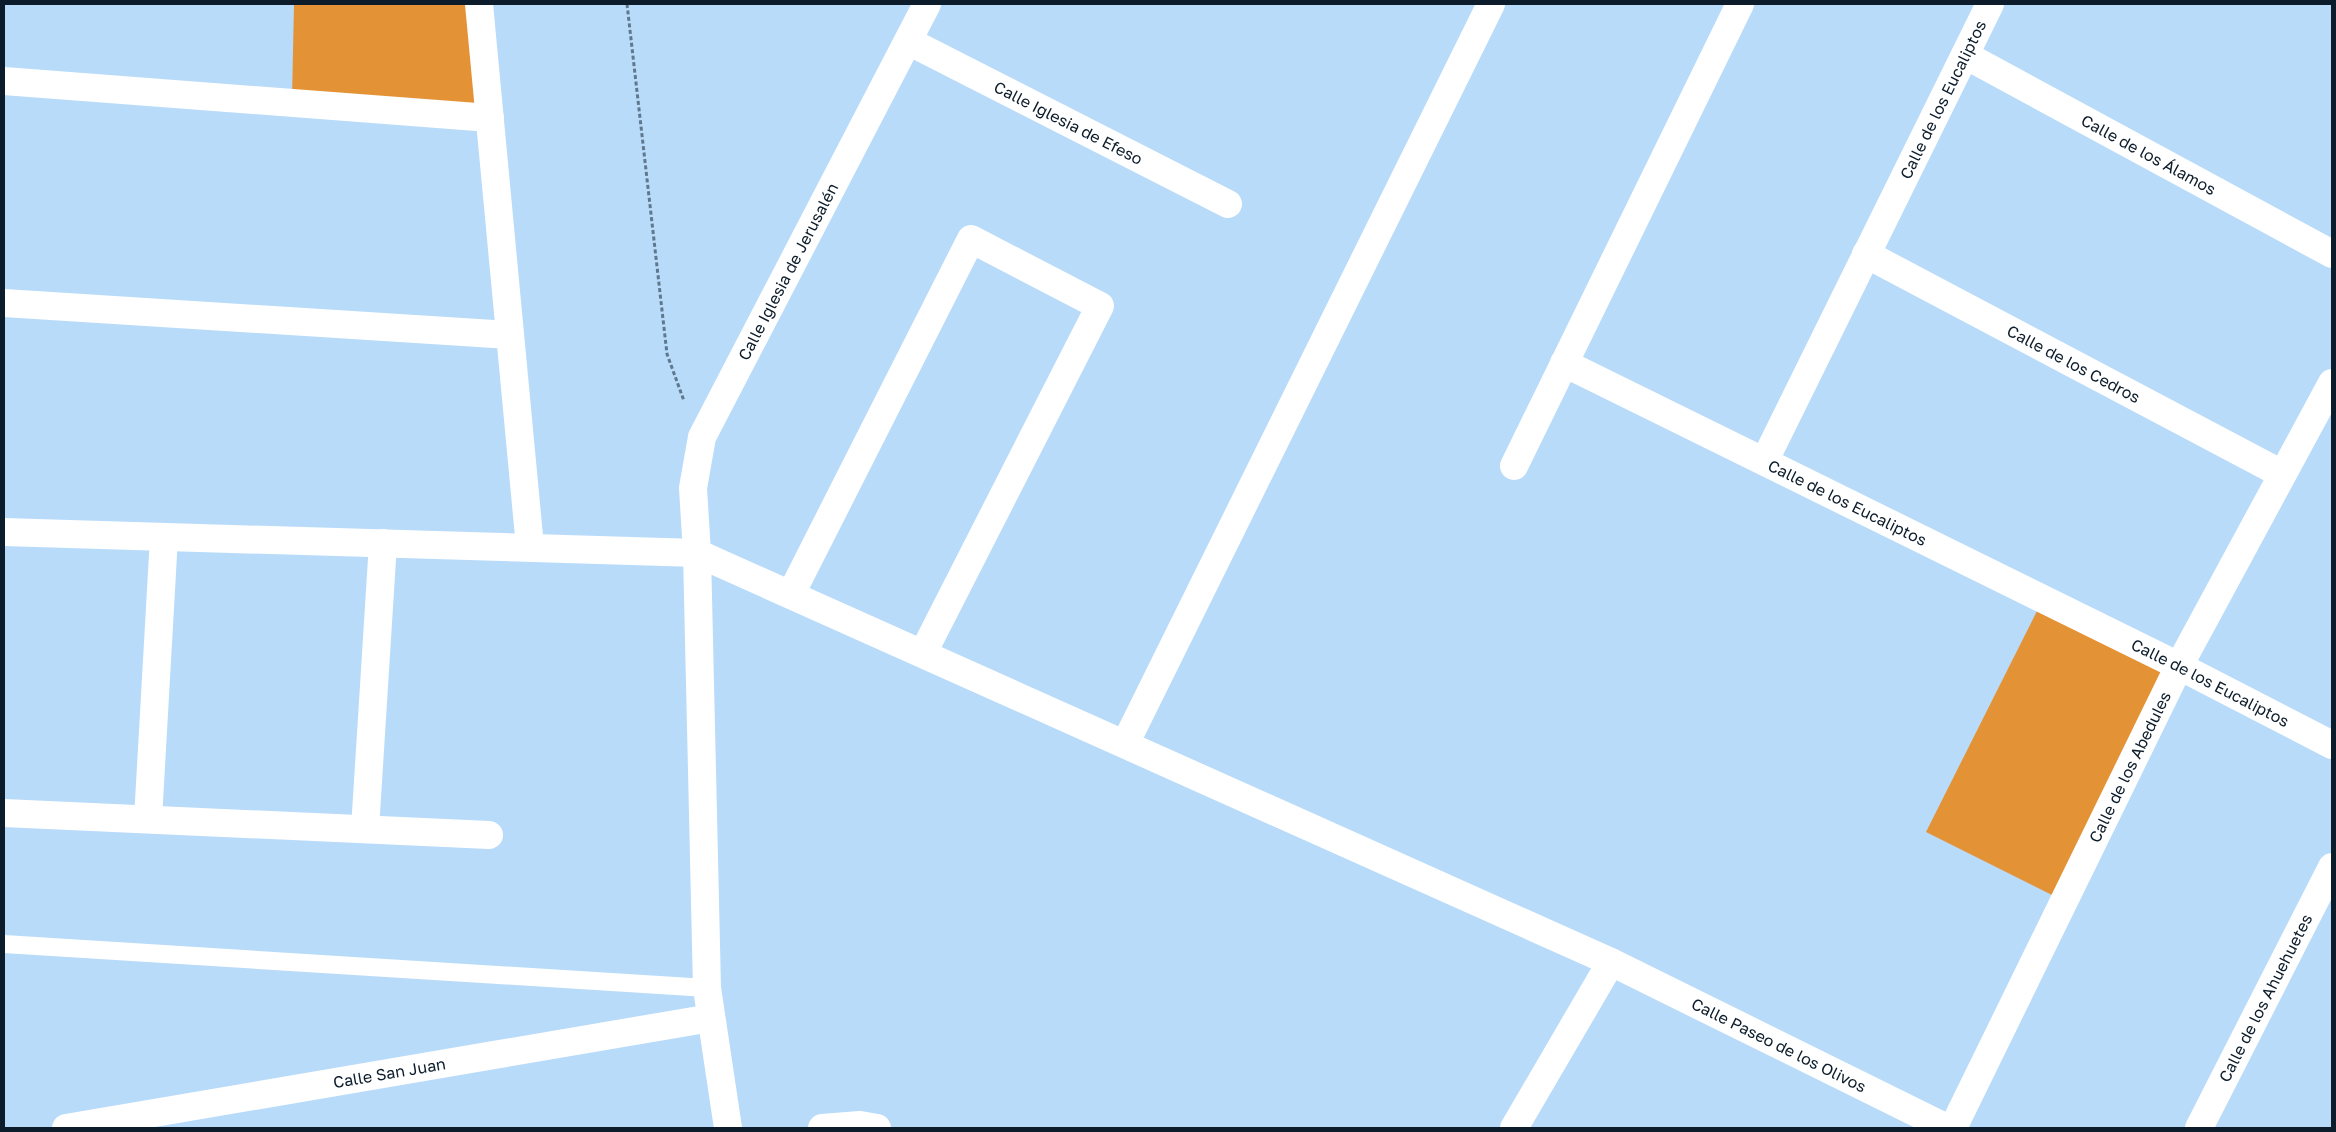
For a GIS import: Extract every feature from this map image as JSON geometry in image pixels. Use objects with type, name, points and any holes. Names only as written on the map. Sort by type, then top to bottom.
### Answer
[{"type":"street","points":[[479,4],[530,547]]},
{"type":"street","name":"Calle Iglesia de Jerusalén","points":[[728,1128],[707,988],[697,552],[693,488],[702,437],[927,4]]},
{"type":"street","points":[[1125,744],[1491,4]]},
{"type":"street","points":[[1514,466],[1740,4]]},
{"type":"street","name":"Calle de los Eucaliptos","points":[[1990,4],[1765,460],[2179,666],[2332,745]]},
{"type":"street","name":"Calle Iglesia de Efeso","points":[[908,41],[1228,204]]},
{"type":"street","name":"Calle de los Álamos","points":[[1965,55],[2332,254]]},
{"type":"street","points":[[4,81],[490,118]]},
{"type":"street","points":[[791,594],[972,239],[1100,306],[923,653]]},
{"type":"street","name":"Calle de los Cedros","points":[[1866,254],[2282,474]]},
{"type":"street","points":[[4,304],[510,335]]},
{"type":"street","points":[[1564,363],[1765,460]]},
{"type":"street","name":"Calle de los Abedules","points":[[1953,1128],[2179,666],[2332,382]]},
{"type":"street","points":[[4,532],[697,552]]},
{"type":"street","points":[[148,819],[164,537]]},
{"type":"street","points":[[365,829],[383,543]]},
{"type":"street","name":"Calle Paseo de los Olivos","points":[[697,552],[1611,962],[1947,1128]]},
{"type":"street","points":[[4,813],[489,835]]},
{"type":"street","name":"Calle de los Ahuehuetes","points":[[2199,1128],[2332,867]]},
{"type":"street","points":[[1514,1128],[1611,962]]},
{"type":"street","name":"Calle San Juan","points":[[66,1128],[171,1119],[711,1018]]},
{"type":"street","points":[[822,1128],[860,1125],[877,1128]]},
{"type":"lane","points":[[4,944],[707,988]]},
{"type":"path","points":[[627,4],[667,354],[684,402],[702,437]]},
{"type":"shaded area","points":[[294,4],[474,4],[482,109],[292,98]]},
{"type":"shaded area","points":[[2043,599],[2180,666],[2062,900],[1926,832]]}]
